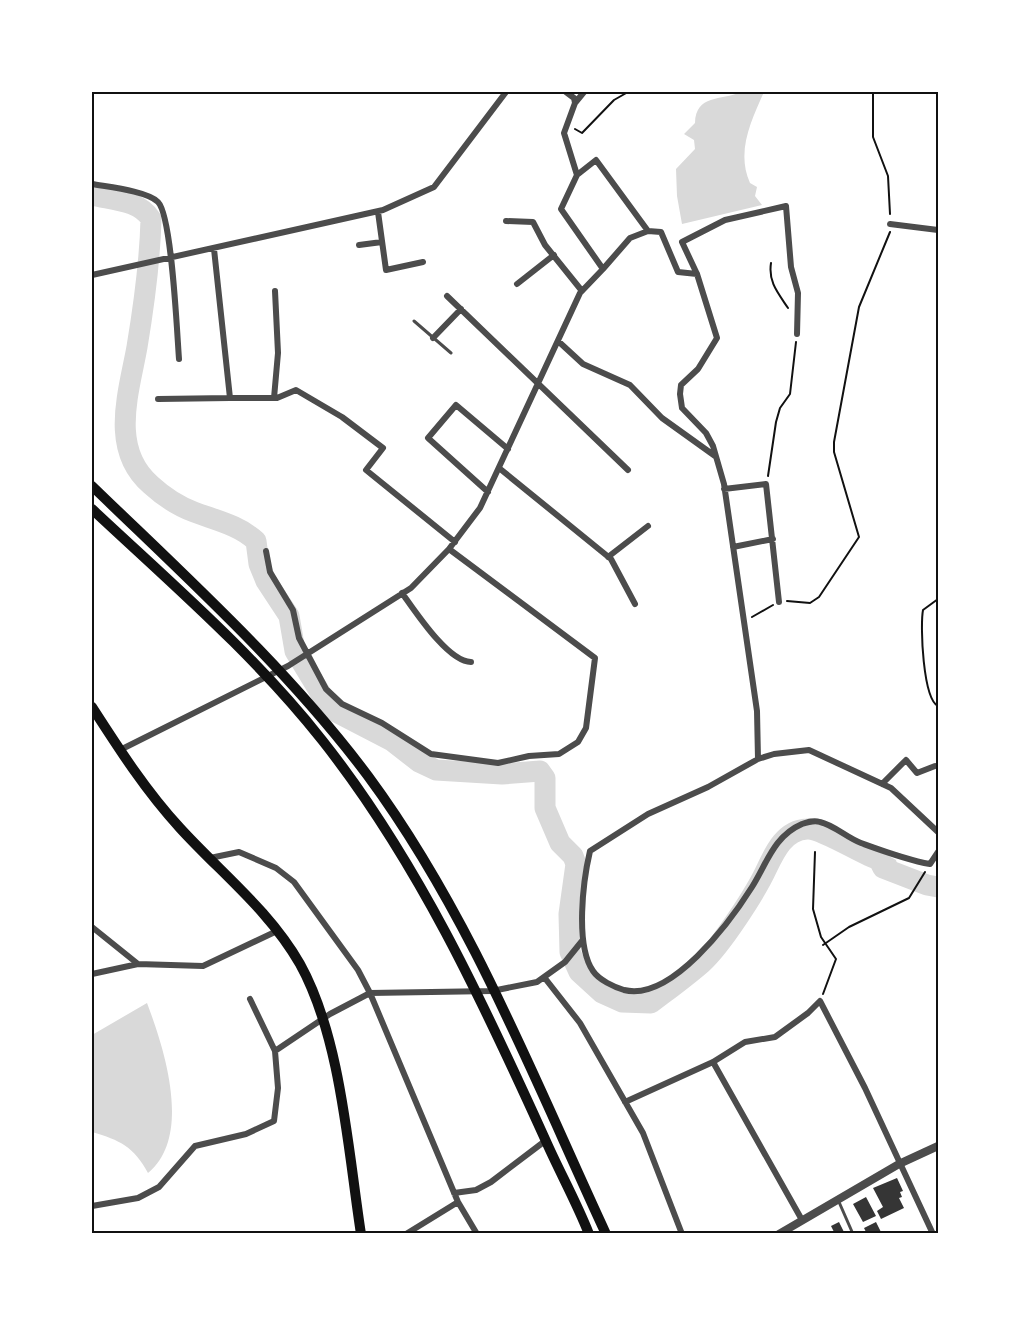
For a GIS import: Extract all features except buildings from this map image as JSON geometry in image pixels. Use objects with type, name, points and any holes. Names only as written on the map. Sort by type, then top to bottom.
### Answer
[{"type":"main road","points":[[92,486],[280,670],[333,731],[401,825],[434,878],[492,991],[606,1233]]},
{"type":"main road","points":[[92,509],[196,606],[266,676],[322,739],[388,832],[419,884],[476,992],[589,1233]]},
{"type":"main road","points":[[92,707],[166,813],[278,930],[300,965],[324,1020],[332,1051],[361,1233]]},
{"type":"street","points":[[92,275],[378,212],[434,187],[506,92]]},
{"type":"street","points":[[566,92],[574,98],[575,103]]},
{"type":"street","points":[[577,175],[564,133],[575,103],[584,92]]},
{"type":"street","points":[[603,268],[561,209],[577,175],[596,160],[648,231]]},
{"type":"street","points":[[92,184],[147,196],[158,201],[164,210],[171,258],[179,359]]},
{"type":"street","points":[[759,759],[757,711],[724,489],[706,433],[682,408],[681,385],[704,361],[717,338],[697,274],[682,242],[725,220],[786,206],[791,267],[798,293],[796,334]]},
{"type":"street","points":[[378,212],[386,270],[423,262]]},
{"type":"street","points":[[506,221],[533,222],[554,255],[582,291]]},
{"type":"street","points":[[890,224],[939,230]]},
{"type":"street","points":[[120,750],[178,723],[294,662],[402,593],[449,549],[480,508],[582,291],[630,238],[648,231],[661,232],[678,272],[697,274]]},
{"type":"street","points":[[359,245],[382,242]]},
{"type":"street","points":[[214,249],[230,398]]},
{"type":"street","points":[[517,284],[554,255]]},
{"type":"street","points":[[274,398],[278,353],[275,291]]},
{"type":"street","points":[[447,296],[628,470]]},
{"type":"street","points":[[434,338],[461,309]]},
{"type":"street","points":[[558,341],[583,364],[630,385],[662,418],[715,456]]},
{"type":"street","points":[[158,399],[274,398],[296,390],[342,417],[383,448],[366,470],[455,542]]},
{"type":"street","points":[[488,492],[428,438],[456,405],[508,449]]},
{"type":"street","points":[[499,468],[608,557],[635,604]]},
{"type":"street","points":[[724,489],[766,484],[779,602]]},
{"type":"street","points":[[608,557],[648,526]]},
{"type":"street","points":[[733,547],[773,539]]},
{"type":"street","points":[[266,551],[270,572],[293,610],[305,655],[326,689],[342,704],[382,723],[420,750],[431,754],[498,763],[529,756],[559,754],[578,742],[586,728],[595,658],[449,549]]},
{"type":"street","points":[[402,593],[443,644],[464,662],[471,662]]},
{"type":"street","points":[[939,832],[891,788],[808,750],[774,754],[759,759],[708,787],[648,814],[590,851],[582,941],[593,971],[603,981],[633,992],[646,991],[674,974],[708,946],[753,886],[775,846],[788,832],[801,825],[821,822],[860,843],[911,861],[930,864],[939,852]]},
{"type":"street","points":[[882,784],[906,760],[917,773],[935,766]]},
{"type":"street","points":[[210,858],[239,852],[276,868],[294,882],[358,970],[370,993],[458,1202],[477,1233]]},
{"type":"street","points":[[92,927],[138,964]]},
{"type":"street","points":[[92,974],[138,964],[203,966],[278,930]]},
{"type":"street","points":[[275,1051],[370,993],[492,991],[537,982],[565,962],[582,941]]},
{"type":"street","points":[[544,977],[580,1023],[643,1133],[682,1233]]},
{"type":"street","points":[[92,1206],[138,1198],[159,1187],[195,1146],[246,1134],[274,1121],[278,1088],[275,1051],[250,999]]},
{"type":"street","points":[[625,1102],[713,1062],[745,1042],[775,1037],[808,1013],[820,1001],[865,1088],[933,1233]]},
{"type":"street","points":[[713,1062],[802,1220]]},
{"type":"street","points":[[454,1193],[476,1190],[491,1182],[545,1141]]},
{"type":"street","points":[[779,1233],[899,1164],[939,1146]]},
{"type":"street","points":[[406,1233],[458,1202]]},
{"type":"lane","points":[[414,321],[451,353]]},
{"type":"lane","points":[[838,1199],[853,1233]]},
{"type":"path","points":[[568,125],[582,133],[614,100],[628,92]]},
{"type":"path","points":[[744,622],[779,602],[794,600],[810,603],[819,597],[859,537],[834,452],[834,442],[859,308],[881,260],[890,224],[888,176],[873,137],[873,92]]},
{"type":"path","points":[[771,263],[769,273],[773,286],[791,312]]},
{"type":"path","points":[[766,484],[776,422],[780,408],[790,394],[796,334]]},
{"type":"path","points":[[939,599],[923,610],[920,637],[928,693],[934,704],[939,706]]},
{"type":"path","points":[[814,852],[813,909],[821,937],[836,959],[820,1001]]},
{"type":"path","points":[[823,945],[849,927],[909,898],[917,890],[927,868]]},
{"type":"shaded area","points":[[741,92],[764,92],[747,137],[744,160],[750,183],[757,187],[755,196],[762,205],[682,224],[677,196],[676,169],[695,149],[694,140],[684,134],[695,123],[696,114],[705,103]]},
{"type":"shaded area","points":[[882,852],[896,860],[898,867],[888,867],[938,883],[938,892],[923,889],[875,866]]},
{"type":"shaded area","points":[[147,1003],[167,1067],[172,1115],[169,1137],[162,1157],[148,1173],[132,1151],[111,1138],[92,1132],[92,1035]]},
{"type":"waterway","points":[[92,195],[132,204],[140,208],[151,219],[144,299],[125,419],[130,455],[138,471],[151,485],[177,504],[234,527],[256,541],[259,564],[266,581],[289,616],[295,651],[321,694],[336,712],[392,741],[419,762],[436,770],[502,774],[540,771],[545,778],[545,808],[560,843],[573,856],[576,864],[569,914],[570,952],[579,972],[602,993],[622,1002],[651,1003],[696,968],[710,955],[738,918],[782,842],[799,830],[807,829],[822,833],[879,860],[883,868],[938,887]]}]
